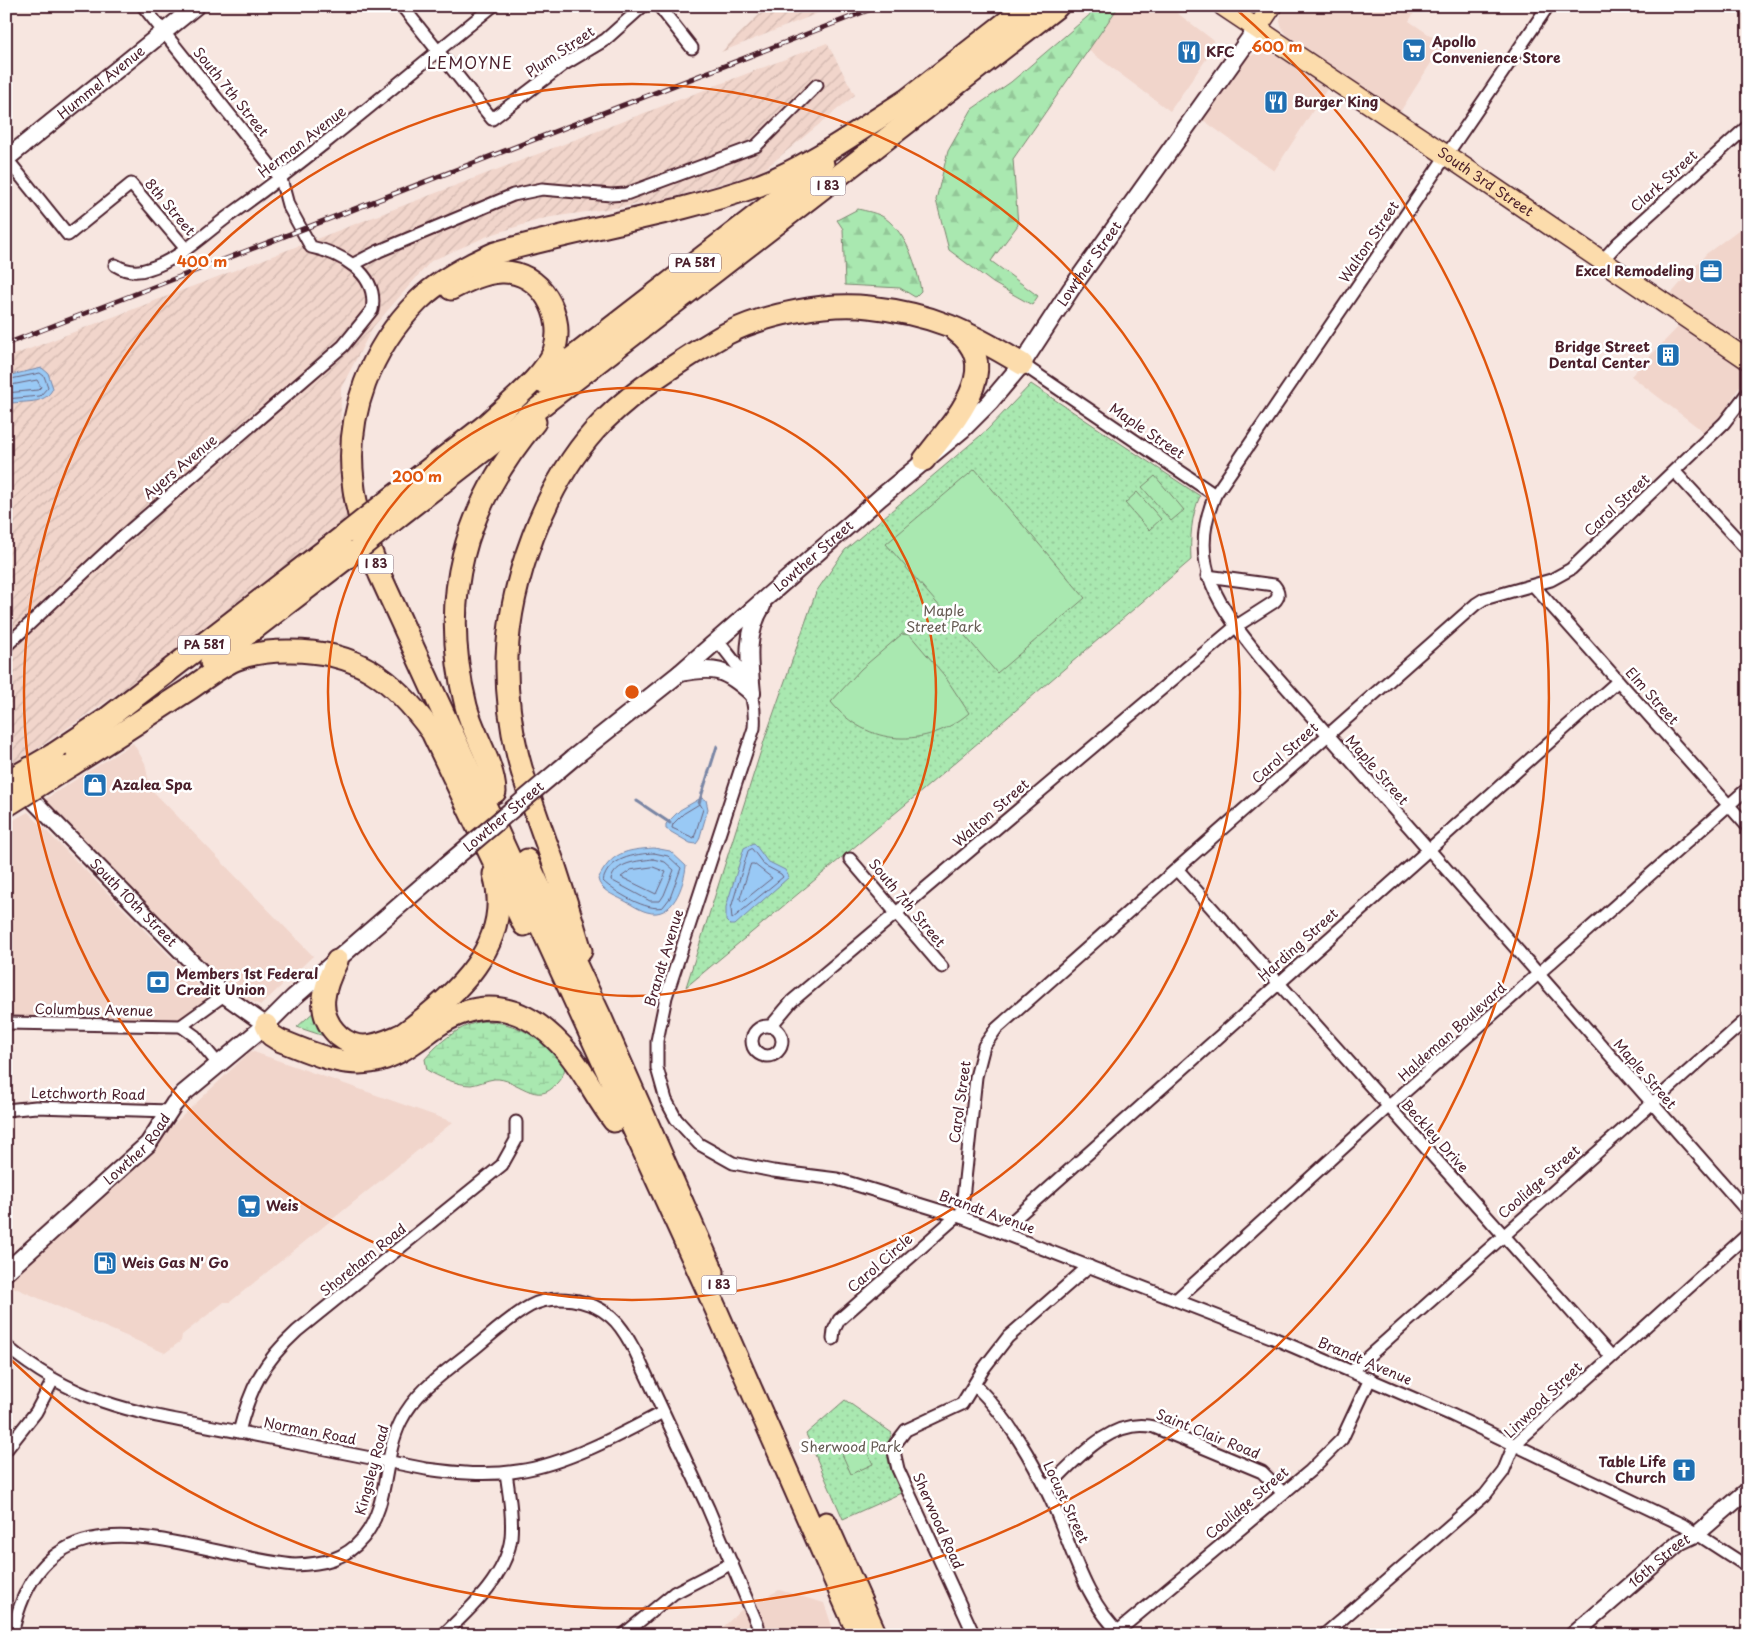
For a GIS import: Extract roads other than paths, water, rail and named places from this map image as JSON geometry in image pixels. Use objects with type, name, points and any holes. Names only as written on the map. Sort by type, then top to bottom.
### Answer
[{"type":"highway","name":"I 83","points":[[858,1635],[715,1307],[380,575],[357,506],[351,460],[352,434],[366,379],[379,350],[419,300],[463,268],[495,253],[713,199],[762,184],[828,149],[905,101],[1027,6]]},
{"type":"highway","name":"I 83","points":[[876,1635],[601,1018],[495,792],[494,778],[467,709],[455,649],[456,596],[465,541],[486,492],[515,445],[537,419],[596,363],[827,188],[1058,6]]},
{"type":"highway","name":"PA 581","points":[[394,508],[485,426],[905,101]]},
{"type":"highway","points":[[485,426],[544,369],[554,351],[557,325],[550,301],[534,283],[513,273],[487,274],[451,290],[434,302],[405,333],[389,358],[375,388],[368,413],[362,455],[368,504],[384,557],[482,774],[495,792]]},
{"type":"highway","points":[[601,1018],[555,867],[520,773],[509,712],[507,655],[515,595],[534,534],[559,482],[596,430],[645,385],[729,332],[767,319],[828,307],[867,306],[910,313],[941,321],[970,333],[1022,364]]},
{"type":"highway","points":[[924,460],[969,398],[975,382],[977,367],[965,338],[941,321]]},
{"type":"highway","name":"PA 581","points":[[6,806],[81,759],[394,508],[596,363]]},
{"type":"highway","name":"PA 581","points":[[6,782],[54,754],[105,720],[354,540]]},
{"type":"highway","points":[[81,759],[234,660],[271,652],[311,651],[330,653],[366,668],[402,695],[432,732],[614,1121],[796,1491]]},
{"type":"highway","points":[[266,1025],[335,1051],[351,1054],[381,1050],[393,1044],[401,1035],[425,1017],[466,978],[484,957],[490,943],[497,913],[498,895],[484,841]]},
{"type":"highway","points":[[337,961],[325,987],[322,1006],[333,1030],[344,1040],[362,1046],[377,1044],[401,1035]]},
{"type":"highway","points":[[266,1025],[271,1035],[279,1040],[354,1064],[386,1058],[407,1048],[454,1015],[489,1007],[505,1009],[518,1013],[561,1045],[581,1070],[614,1121]]},
{"type":"highway","points":[[838,1550],[888,1635]]},
{"type":"main road","name":"Hummel Avenue","points":[[6,159],[196,6]]},
{"type":"main road","name":"South 3rd Street","points":[[1223,6],[1748,360]]},
{"type":"main road","points":[[1255,6],[1257,28]]},
{"type":"main road","name":"Lowther Street","points":[[266,1025],[294,997],[444,867],[574,758],[680,673],[981,412],[1022,364],[1077,282],[1272,6]]},
{"type":"main road","points":[[752,693],[749,643],[754,619],[769,596]]},
{"type":"main road","points":[[680,673],[707,669],[720,671],[737,680],[752,693]]},
{"type":"main road","name":"Lowther Road","points":[[6,1272],[148,1144],[184,1093],[266,1025]]},
{"type":"street","name":"South 7th Street","points":[[143,6],[281,178],[288,205],[311,247],[332,251],[354,264],[370,288],[372,310]]},
{"type":"street","points":[[402,6],[438,52]]},
{"type":"street","name":"Herman Avenue","points":[[115,265],[130,271],[148,269],[186,249],[281,178],[493,6]]},
{"type":"street","name":"Plum Street","points":[[438,52],[492,119],[563,65],[605,40],[643,6]]},
{"type":"street","points":[[659,6],[692,48]]},
{"type":"street","name":"Walton Street","points":[[1215,495],[1548,6]]},
{"type":"street","points":[[354,264],[379,251],[513,195],[542,189],[611,196],[626,194],[707,163],[745,152],[756,146],[817,85]]},
{"type":"street","name":"Clark Street","points":[[1602,261],[1618,243],[1748,126]]},
{"type":"street","name":"8th Street","points":[[6,159],[68,235],[131,184],[186,249]]},
{"type":"street","name":"Ayers Avenue","points":[[6,646],[120,538],[343,346],[372,310]]},
{"type":"street","name":"Maple Street","points":[[1022,364],[1215,495],[1204,536],[1207,576],[1217,598],[1235,627],[1327,736],[1748,1212]]},
{"type":"street","name":"Carol Street","points":[[959,1217],[976,1077],[986,1040],[1026,1001],[1476,604],[1492,596],[1534,586],[1571,569],[1724,424],[1748,392]]},
{"type":"street","points":[[1675,472],[1748,551]]},
{"type":"street","name":"Walton Street","points":[[771,1026],[792,1000],[1235,627],[1274,602],[1278,596],[1278,589],[1274,585],[1207,576]]},
{"type":"street","name":"Elm Street","points":[[1534,586],[1748,826]]},
{"type":"street","name":"Brandt Avenue","points":[[717,640],[741,672],[752,693],[754,728],[666,997],[659,1029],[657,1068],[666,1100],[687,1133],[699,1144],[721,1158],[773,1171],[837,1179],[959,1217],[1177,1299],[1352,1371],[1514,1445],[1686,1526],[1748,1567]]},
{"type":"street","name":"Harding Street","points":[[1000,1232],[1278,982],[1618,681]]},
{"type":"street","name":"South 10th Street","points":[[6,774],[224,995],[266,1025]]},
{"type":"street","name":"Haldeman Boulevard","points":[[1177,1299],[1388,1107],[1748,788]]},
{"type":"street","name":"South 7th Street","points":[[850,859],[942,967]]},
{"type":"street","name":"Beckley Drive","points":[[1177,869],[1611,1356]]},
{"type":"street","points":[[219,1065],[195,1036],[181,1026],[224,995]]},
{"type":"street","name":"Coolidge Street","points":[[1352,1371],[1503,1234],[1748,1018]]},
{"type":"street","name":"Columbus Avenue","points":[[6,1023],[181,1026]]},
{"type":"street","name":"Letchworth Road","points":[[6,1110],[36,1107],[170,1111]]},
{"type":"street","name":"Shoreham Road","points":[[239,1432],[254,1385],[270,1359],[297,1331],[502,1165],[516,1140],[516,1122]]},
{"type":"street","name":"Carol Circle","points":[[833,1339],[834,1330],[839,1320],[959,1217]]},
{"type":"street","name":"Linwood Street","points":[[1324,1635],[1485,1495],[1503,1472],[1514,1445],[1748,1234]]},
{"type":"street","name":"Sherwood Road","points":[[974,1635],[898,1468],[893,1447],[906,1430],[943,1415],[962,1404],[975,1386],[984,1368],[1008,1336],[1089,1266]]},
{"type":"street","name":"Kingsley Road","points":[[12,1635],[20,1604],[34,1578],[62,1551],[92,1538],[122,1535],[140,1536],[295,1565],[314,1564],[343,1556],[362,1539],[378,1513],[388,1462],[400,1423],[419,1395],[519,1313],[531,1306],[550,1301],[579,1301],[592,1305],[613,1318],[635,1351],[728,1564],[758,1626]]},
{"type":"street","name":"Norman Road","points":[[6,1346],[28,1364],[53,1380],[123,1410],[388,1462],[454,1472],[506,1473],[553,1462],[663,1412]]},
{"type":"street","name":"Coolidge Street","points":[[1120,1633],[1283,1493],[1342,1439],[1370,1379]]},
{"type":"street","points":[[6,1450],[36,1412],[53,1380]]},
{"type":"street","name":"Locust Street","points":[[975,1386],[1012,1428],[1046,1489],[1092,1598],[1106,1620],[1120,1633]]},
{"type":"street","name":"Saint Clair Road","points":[[1046,1489],[1110,1434],[1126,1426],[1143,1424],[1262,1472],[1283,1493]]},
{"type":"street","points":[[444,1635],[492,1581],[508,1552],[511,1521],[506,1473]]},
{"type":"street","name":"16th Street","points":[[1572,1635],[1680,1542],[1697,1534],[1748,1490]]},
{"type":"street","points":[[623,1635],[674,1593],[728,1564]]},
{"type":"street","points":[[6,1634],[12,1635]]},
{"type":"water","points":[[42,368],[48,373],[53,388],[45,398],[6,404],[6,376]]},
{"type":"water","points":[[701,798],[706,800],[708,809],[699,840],[696,844],[690,843],[666,829],[666,824],[680,810]]},
{"type":"water","points":[[754,843],[767,861],[785,870],[789,877],[735,925],[730,925],[726,921],[726,907],[744,848]]},
{"type":"water","points":[[654,848],[670,851],[686,866],[680,891],[676,899],[664,911],[656,913],[641,910],[611,894],[601,886],[598,879],[614,858],[620,854],[635,850]]},
{"type":"waterway","points":[[699,803],[717,746]]},
{"type":"waterway","points":[[637,801],[670,823]]},
{"type":"railway","points":[[6,344],[879,6]]},
{"type":"place","name":"Apollo Convenience Store","points":[[1414,50]]},
{"type":"place","name":"KFC","points":[[1189,52]]},
{"type":"place","name":"Burger King","points":[[1276,102]]},
{"type":"place","name":"Excel Remodeling","points":[[1711,271]]},
{"type":"place","name":"Bridge Street Dental Center","points":[[1668,355]]},
{"type":"place","name":"Azalea Spa","points":[[95,785]]},
{"type":"place","name":"Members 1st Federal Credit Union","points":[[158,982]]},
{"type":"place","name":"Weis","points":[[249,1206]]},
{"type":"place","name":"Weis Gas N' Go","points":[[105,1263]]},
{"type":"place","name":"Table Life Church","points":[[1684,1470]]},
{"type":"district","name":"LEMOYNE","points":[[470,63]]},
{"type":"park label","name":"Maple Street Park","points":[[944,620]]},
{"type":"park label","name":"Sherwood Park","points":[[851,1447]]}]
